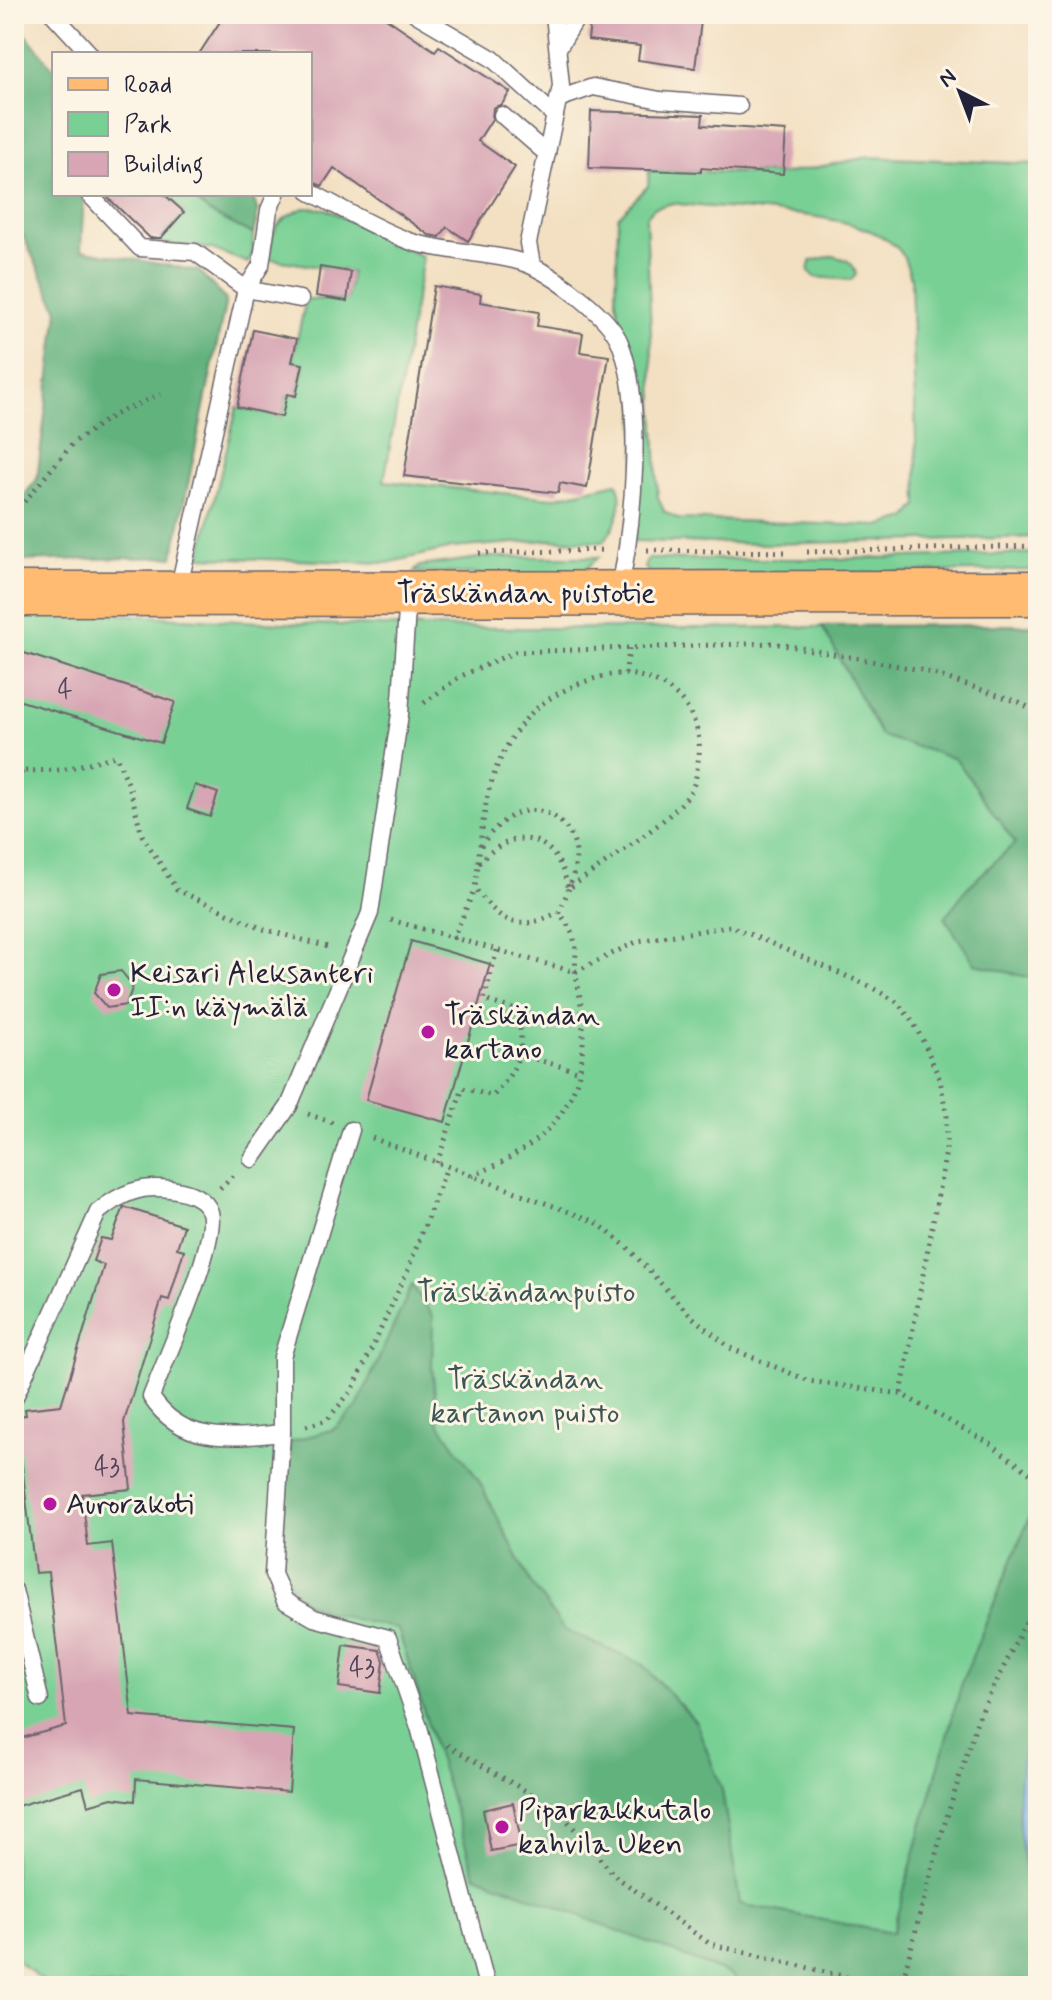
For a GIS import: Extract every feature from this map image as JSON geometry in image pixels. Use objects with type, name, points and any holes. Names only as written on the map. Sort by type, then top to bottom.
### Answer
[{"type":"main road","name":"Träskändan puistotie","points":[[14,594],[1038,593]]},
{"type":"lane","points":[[53,14],[88,52]]},
{"type":"lane","points":[[416,14],[493,59],[555,116]]},
{"type":"lane","points":[[532,265],[528,243],[558,99],[554,14]]},
{"type":"lane","points":[[558,48],[579,14]]},
{"type":"lane","points":[[558,99],[593,87],[660,100],[739,106]]},
{"type":"lane","points":[[502,115],[547,154]]},
{"type":"lane","points":[[312,193],[409,241],[532,265],[589,305],[620,341],[632,395],[628,550],[618,593]]},
{"type":"lane","points":[[91,196],[140,248],[167,253],[195,252],[246,289],[300,299]]},
{"type":"lane","points":[[177,593],[246,289],[261,265],[269,210],[275,196]]},
{"type":"lane","points":[[252,1159],[289,1106],[370,913],[400,714],[408,594]]},
{"type":"lane","points":[[351,1130],[282,1357],[282,1433],[273,1574],[285,1601],[314,1618],[388,1638],[419,1727],[487,1986]]},
{"type":"lane","points":[[14,1399],[98,1212],[117,1195],[150,1186],[185,1191],[205,1202],[211,1215],[209,1244],[151,1397],[162,1414],[181,1428],[222,1439],[282,1433]]},
{"type":"lane","points":[[14,1593],[40,1699]]},
{"type":"path","points":[[14,514],[74,442],[125,409],[160,394]]},
{"type":"path","points":[[628,550],[800,553],[1038,546]]},
{"type":"path","points":[[400,714],[420,706],[459,677],[515,652],[630,645],[773,643],[921,670],[1019,702],[1038,713]]},
{"type":"path","points":[[625,674],[630,645]]},
{"type":"path","points":[[453,939],[475,888],[489,797],[502,755],[519,728],[538,706],[563,692],[593,681],[625,674],[666,688],[694,715],[700,740],[691,792],[664,817],[568,889]]},
{"type":"path","points":[[14,776],[24,771],[62,770],[116,756],[129,785],[142,835],[177,890],[263,929],[353,953]]},
{"type":"path","points":[[14,760],[24,771]]},
{"type":"path","points":[[475,888],[500,917],[513,923],[530,924],[559,912],[576,858],[573,839],[552,814],[525,810],[507,817],[481,846]]},
{"type":"path","points":[[479,864],[498,844],[513,839],[530,839],[552,850],[563,867],[568,889]]},
{"type":"path","points":[[471,1176],[512,1159],[541,1137],[561,1114],[581,1072],[585,1037],[583,1001],[575,972],[575,939],[559,912]]},
{"type":"path","points":[[370,913],[575,972],[638,941],[731,926],[869,986],[897,1002],[913,1022],[940,1080],[947,1117],[946,1151],[901,1394]]},
{"type":"path","points":[[437,1163],[463,1088],[493,1096],[509,1079],[520,1055],[524,1036],[516,1010],[484,1000],[497,950]]},
{"type":"path","points":[[520,1055],[581,1072]]},
{"type":"path","points":[[289,1106],[596,1222],[628,1248],[691,1316],[730,1348],[809,1381],[901,1394],[977,1435],[1038,1479]]},
{"type":"path","points":[[205,1202],[252,1159]]},
{"type":"path","points":[[282,1433],[327,1420],[353,1389],[407,1272],[447,1167]]},
{"type":"path","points":[[901,1986],[940,1839],[977,1721],[1028,1618],[1038,1607]]},
{"type":"path","points":[[419,1727],[558,1810],[615,1876],[710,1944],[883,1986]]},
{"type":"green space","points":[[14,19],[52,67],[52,196],[84,196],[81,250],[199,271],[226,300],[173,557],[14,561],[14,508],[37,479],[58,310],[14,217]]},
{"type":"green space","points":[[868,157],[1038,164],[1038,537],[768,544],[634,541],[636,384],[616,301],[618,217],[648,186],[649,170],[783,174]],"holes":[[[673,203],[825,218],[880,236],[899,250],[911,278],[918,505],[907,518],[879,526],[678,519],[664,511],[658,498],[646,217],[654,208]]]},
{"type":"green space","points":[[166,196],[191,196],[210,213],[253,234],[253,252],[248,263],[212,249],[157,243],[184,212]]},
{"type":"green space","points":[[191,196],[253,196],[258,212],[253,234],[210,213]]},
{"type":"green space","points":[[304,208],[326,209],[423,257],[384,481],[552,498],[617,483],[620,491],[618,514],[604,541],[550,540],[452,548],[387,563],[200,557],[237,407],[282,417],[287,394],[297,395],[303,365],[292,362],[306,299],[347,300],[351,272],[269,259],[277,227],[287,217]]},
{"type":"green space","points":[[832,256],[851,264],[856,275],[851,280],[815,277],[808,270],[811,261]]},
{"type":"green space","points":[[1038,553],[1038,570],[653,576],[644,567],[648,559],[842,559]]},
{"type":"green space","points":[[487,557],[599,557],[577,577],[414,572],[420,566]]},
{"type":"green space","name":"Träskändan kartanon puisto","points":[[53,609],[299,624],[422,627],[1038,625],[1038,1986],[49,1986],[14,1958],[14,610]]},
{"type":"green space","points":[[1038,625],[1038,980],[975,964],[945,918],[967,888],[1015,843],[956,759],[881,736],[822,626]]},
{"type":"green space","points":[[412,1285],[433,1316],[432,1367],[438,1422],[478,1479],[531,1583],[564,1630],[642,1664],[696,1722],[722,1790],[740,1904],[892,1933],[963,1679],[1038,1496],[1038,1986],[740,1986],[732,1975],[475,1875],[398,1629],[328,1612],[303,1600],[288,1580],[284,1562],[283,1520],[290,1442],[334,1429],[357,1407]]},
{"type":"water","points":[[1038,1714],[1038,1918],[1021,1842],[1019,1788],[1028,1737]]},
{"type":"building","points":[[225,14],[380,14],[435,51],[439,46],[510,92],[502,104],[493,108],[492,119],[478,141],[515,167],[468,241],[447,227],[440,237],[429,235],[334,168],[322,186],[312,182],[312,52],[200,52]]},
{"type":"building","points":[[591,14],[702,14],[695,68],[638,60],[640,46],[588,40]]},
{"type":"building","points":[[591,111],[703,115],[702,125],[786,131],[783,174],[701,168],[701,172],[589,168]]},
{"type":"building","points":[[106,196],[166,196],[184,212],[161,238],[150,238]]},
{"type":"building","points":[[320,267],[351,272],[347,301],[316,296]]},
{"type":"building","points":[[434,286],[481,294],[480,302],[539,312],[537,326],[583,333],[580,352],[609,356],[587,488],[560,483],[558,493],[404,476]]},
{"type":"building","points":[[253,330],[297,339],[292,362],[303,364],[296,396],[287,394],[282,417],[237,407]]},
{"type":"building","points":[[18,651],[175,702],[161,743],[14,699],[14,666]]},
{"type":"building","points":[[195,785],[218,793],[210,817],[187,809]]},
{"type":"building","name":"Träskändan kartano","points":[[411,941],[490,964],[445,1122],[366,1100]]},
{"type":"building","name":"Keisari Aleksanteri II:n käymälä","points":[[121,971],[133,986],[126,1005],[107,1008],[94,993],[101,974]]},
{"type":"building","name":"Aurorakoti","points":[[124,1207],[184,1226],[177,1248],[184,1250],[169,1300],[162,1298],[124,1422],[131,1489],[82,1494],[88,1546],[112,1543],[132,1716],[294,1730],[289,1792],[136,1779],[135,1801],[112,1798],[88,1805],[83,1787],[14,1807],[14,1740],[66,1726],[48,1572],[35,1573],[16,1416],[26,1415],[25,1409],[61,1405],[104,1265],[93,1261],[101,1238],[111,1240]]},
{"type":"building","points":[[344,1645],[380,1650],[384,1661],[380,1693],[339,1687]]},
{"type":"building","name":"Piparkakkutalo kahvila Uken","points":[[513,1803],[522,1845],[491,1851],[483,1810]]},
{"type":"place","name":"Keisari Aleksanteri II:n käymälä","points":[[114,990]]},
{"type":"place","name":"Träskändan kartano","points":[[428,1032]]},
{"type":"place","name":"Aurorakoti","points":[[50,1504]]},
{"type":"place","name":"Piparkakkutalo kahvila Uken","points":[[502,1827]]},
{"type":"park label","name":"Träskändanpuisto","points":[[526,1292]]}]
